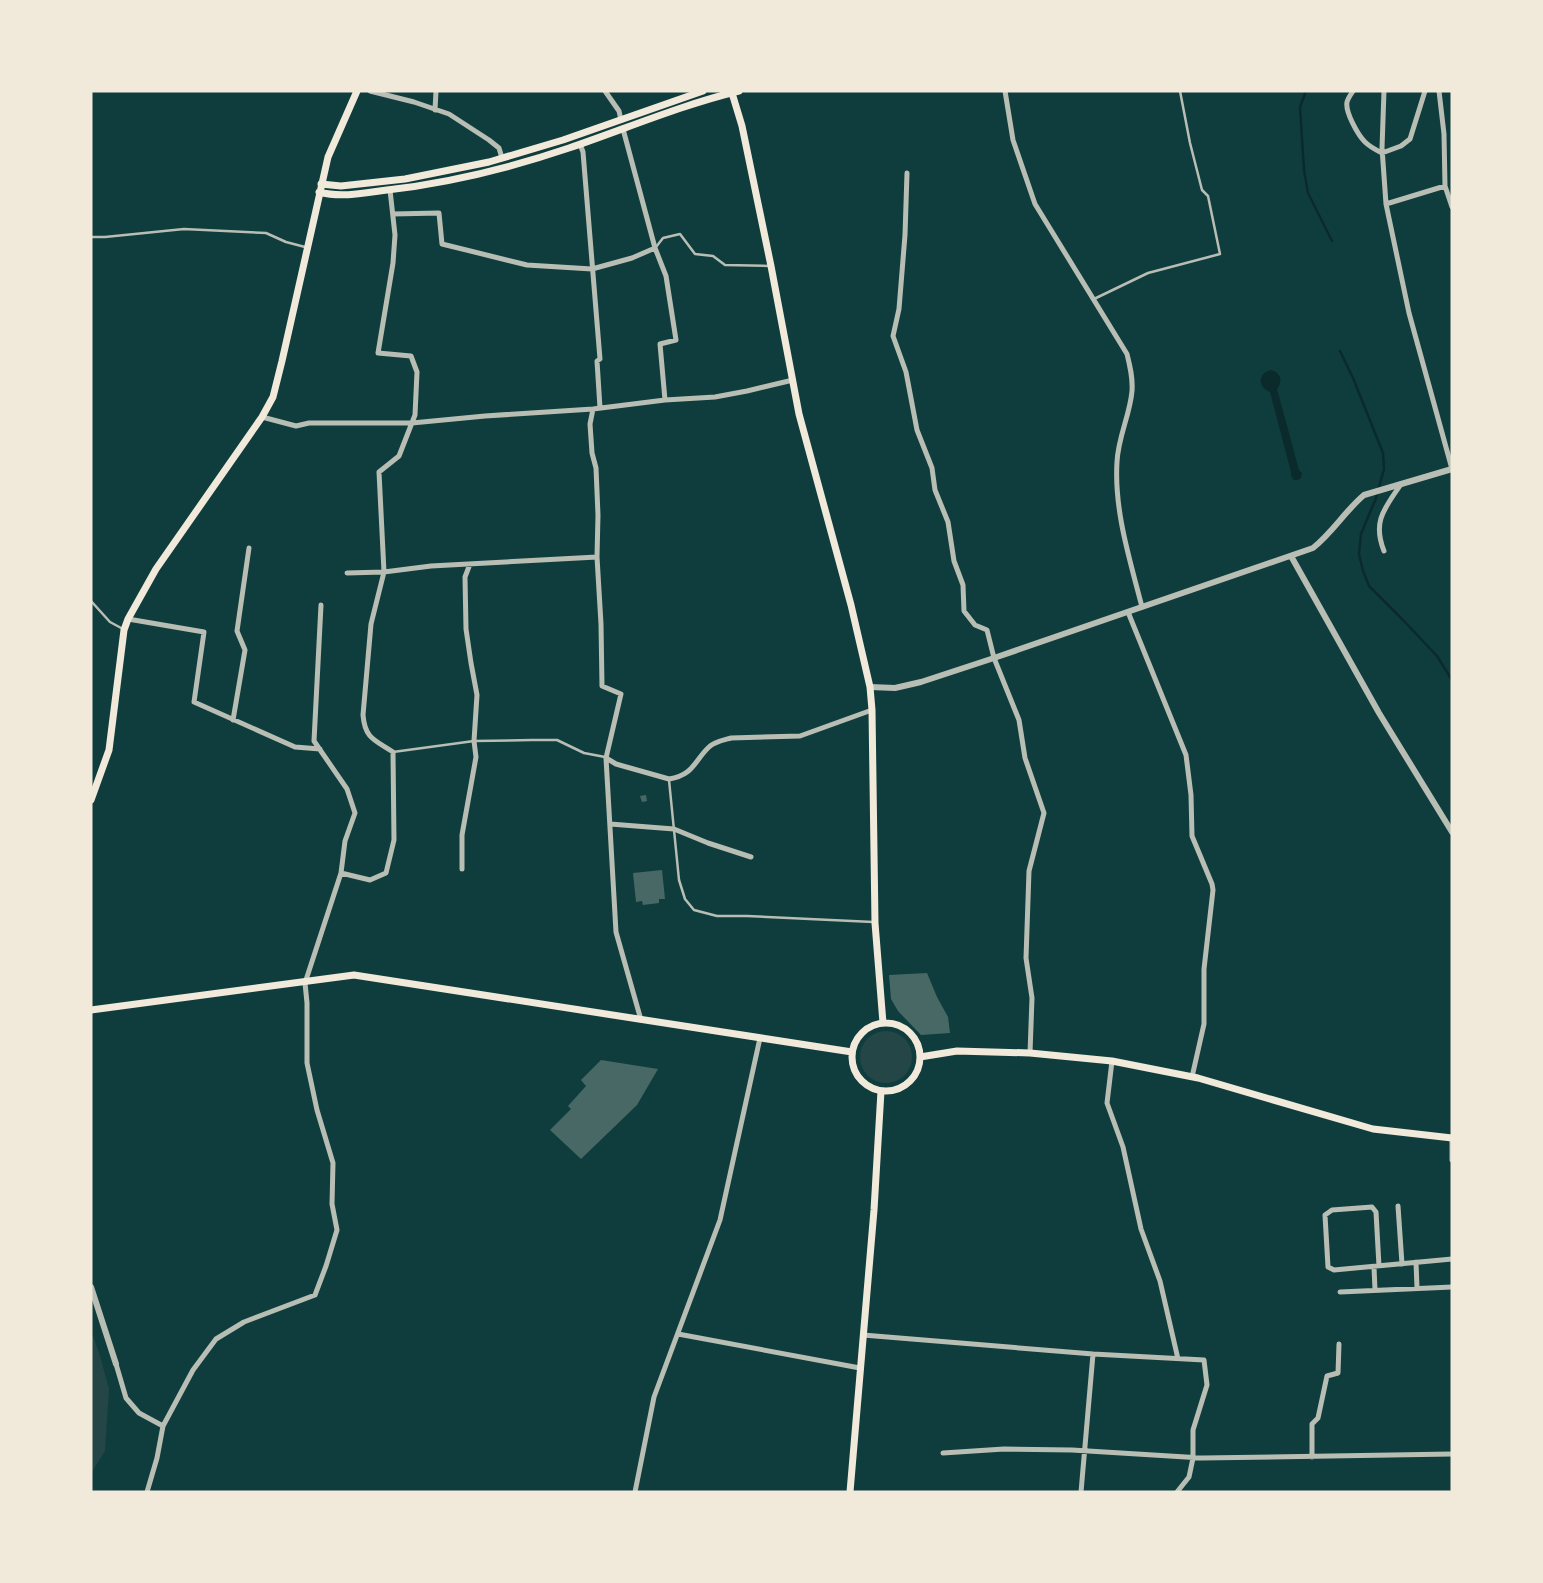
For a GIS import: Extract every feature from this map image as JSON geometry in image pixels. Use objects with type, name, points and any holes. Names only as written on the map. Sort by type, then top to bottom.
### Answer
[{"type":"main road","points":[[91,800],[110,750],[124,630],[128,620],[156,569],[262,417],[273,397],[328,157],[357,91]]},
{"type":"main road","points":[[321,184],[341,186],[405,179],[502,158],[563,140],[703,91]]},
{"type":"main road","points":[[319,192],[342,195],[390,190],[423,185],[491,170],[580,144],[696,102],[734,92],[771,266],[799,414],[851,605],[870,687],[872,710],[875,922],[883,1023]]},
{"type":"main road","points":[[91,1010],[354,976],[852,1052]]},
{"type":"main road","points":[[883,1023],[894,1024],[904,1028],[913,1036],[918,1046],[920,1057],[918,1068],[912,1079],[904,1086],[893,1091],[881,1091],[871,1088],[862,1082],[852,1062],[852,1052],[862,1032],[872,1026],[883,1023]]},
{"type":"main road","points":[[920,1057],[957,1052],[1030,1053],[1112,1061],[1192,1077],[1373,1129],[1452,1138]]},
{"type":"main road","points":[[850,1492],[874,1210],[881,1091]]},
{"type":"street","points":[[370,91],[414,102],[449,114],[499,148],[502,158]]},
{"type":"street","points":[[435,110],[436,91]]},
{"type":"street","points":[[605,91],[619,111],[621,120]]},
{"type":"street","points":[[1005,91],[1013,140],[1036,204],[1127,354],[1133,380],[1132,393],[1117,460],[1116,490],[1126,548],[1142,608]]},
{"type":"street","points":[[1353,91],[1347,101],[1350,118],[1363,140],[1372,148],[1382,152],[1401,146],[1410,139],[1425,91]]},
{"type":"street","points":[[870,687],[895,688],[912,684],[1142,608],[1314,548],[1364,495],[1452,469],[1409,313],[1386,204],[1382,152],[1384,91]]},
{"type":"street","points":[[1439,91],[1444,134],[1445,186],[1452,206]]},
{"type":"street","points":[[623,129],[655,248],[666,276],[676,340],[660,344],[665,400]]},
{"type":"street","points":[[580,144],[600,359],[596,362],[600,408]]},
{"type":"street","points":[[907,173],[905,235],[899,309],[893,336],[906,372],[917,430],[932,468],[935,490],[948,522],[954,561],[963,585],[964,611],[975,625],[987,630],[994,658],[1019,720],[1025,758],[1044,813],[1029,871],[1026,958],[1032,998],[1030,1053]]},
{"type":"street","points":[[1386,204],[1445,186]]},
{"type":"street","points":[[341,873],[370,880],[386,873],[394,840],[393,752],[369,736],[364,725],[363,715],[371,624],[384,572],[379,472],[399,456],[416,415],[417,372],[411,356],[378,353],[395,235],[390,190]]},
{"type":"street","points":[[393,214],[439,213],[442,244],[527,266],[592,269],[632,258],[655,248]]},
{"type":"street","points":[[262,417],[296,426],[309,423],[412,424],[715,396],[747,391],[793,380]]},
{"type":"street","points":[[593,408],[590,424],[592,453],[596,468],[602,686],[621,694],[606,758],[616,932],[641,1020]]},
{"type":"street","points":[[1384,551],[1379,538],[1379,525],[1383,511],[1401,484]]},
{"type":"street","points":[[233,720],[245,650],[237,631],[249,548]]},
{"type":"street","points":[[347,573],[384,572],[431,566],[597,556]]},
{"type":"street","points":[[1291,556],[1379,712],[1452,832]]},
{"type":"street","points":[[462,869],[462,836],[476,757],[474,741],[478,695],[470,663],[466,629],[465,577],[470,564]]},
{"type":"street","points":[[147,1492],[157,1458],[163,1426],[193,1370],[216,1339],[244,1322],[315,1295],[337,1230],[332,1204],[333,1163],[317,1110],[307,1063],[305,983],[341,873],[345,842],[355,813],[347,790],[314,741],[321,604]]},
{"type":"street","points":[[1128,612],[1186,755],[1191,795],[1192,836],[1213,890],[1204,969],[1204,1024],[1192,1077]]},
{"type":"street","points":[[128,620],[204,632],[194,702],[295,747],[320,749]]},
{"type":"street","points":[[606,758],[616,764],[669,778],[683,775],[696,764],[710,746],[720,741],[731,738],[800,736],[872,710]]},
{"type":"street","points":[[610,824],[674,828],[708,843],[751,857]]},
{"type":"street","points":[[635,1492],[654,1397],[720,1220],[760,1038]]},
{"type":"street","points":[[1112,1061],[1107,1103],[1123,1147],[1141,1229],[1160,1281],[1178,1359]]},
{"type":"street","points":[[1452,1138],[1452,1160]]},
{"type":"street","points":[[1398,1206],[1402,1264]]},
{"type":"street","points":[[1375,1290],[1376,1266],[1376,1212],[1372,1208],[1332,1210],[1325,1215],[1328,1267],[1334,1270],[1376,1266],[1402,1264],[1416,1262],[1452,1259]]},
{"type":"street","points":[[1416,1262],[1417,1288]]},
{"type":"street","points":[[1340,1292],[1452,1286]]},
{"type":"street","points":[[91,1287],[126,1398],[139,1414],[163,1426]]},
{"type":"street","points":[[678,1334],[860,1368]]},
{"type":"street","points":[[863,1335],[1093,1354],[1204,1360],[1207,1385],[1193,1430],[1193,1458],[1190,1477],[1177,1492]]},
{"type":"street","points":[[1312,1457],[1312,1424],[1318,1418],[1327,1376],[1338,1373],[1339,1344]]},
{"type":"street","points":[[1081,1492],[1093,1354]]},
{"type":"street","points":[[943,1453],[1004,1449],[1084,1450],[1193,1458],[1452,1454]]},
{"type":"lane","points":[[1093,300],[1148,273],[1220,254],[1208,196],[1202,190],[1190,143],[1180,91]]},
{"type":"lane","points":[[91,237],[184,229],[266,233],[286,242],[307,247]]},
{"type":"lane","points":[[655,248],[663,238],[680,234],[695,254],[713,256],[725,265],[771,266]]},
{"type":"lane","points":[[91,601],[110,622],[124,630]]},
{"type":"lane","points":[[393,752],[474,741],[557,740],[584,753],[606,758]]},
{"type":"lane","points":[[669,778],[679,880],[685,899],[694,910],[717,916],[875,922]]},
{"type":"shaded area","points":[[1271,370],[1277,373],[1280,378],[1277,389],[1299,470],[1302,473],[1301,478],[1298,480],[1294,480],[1291,476],[1270,392],[1261,384],[1264,374]]},
{"type":"shaded area","points":[[881,1031],[891,1031],[900,1035],[908,1043],[912,1057],[908,1071],[900,1079],[891,1083],[881,1083],[872,1079],[864,1071],[860,1062],[860,1052],[864,1043],[872,1035]]},
{"type":"shaded area","points":[[91,1330],[109,1389],[105,1451],[91,1473]]},
{"type":"building","points":[[646,795],[647,801],[642,802],[640,796]]},
{"type":"building","points":[[662,870],[665,899],[659,899],[659,903],[643,905],[642,901],[636,902],[633,873]]},
{"type":"building","points":[[927,973],[948,1017],[950,1033],[921,1035],[898,1011],[891,999],[889,975]]},
{"type":"building","points":[[601,1060],[658,1069],[637,1105],[581,1159],[550,1130],[571,1109],[568,1106],[586,1086],[581,1080]]},
{"type":"waterway","points":[[1306,91],[1300,107],[1304,170],[1308,193],[1332,241]]},
{"type":"waterway","points":[[1340,351],[1383,453],[1384,469],[1376,498],[1361,534],[1359,554],[1363,571],[1369,586],[1437,656],[1452,680]]}]
